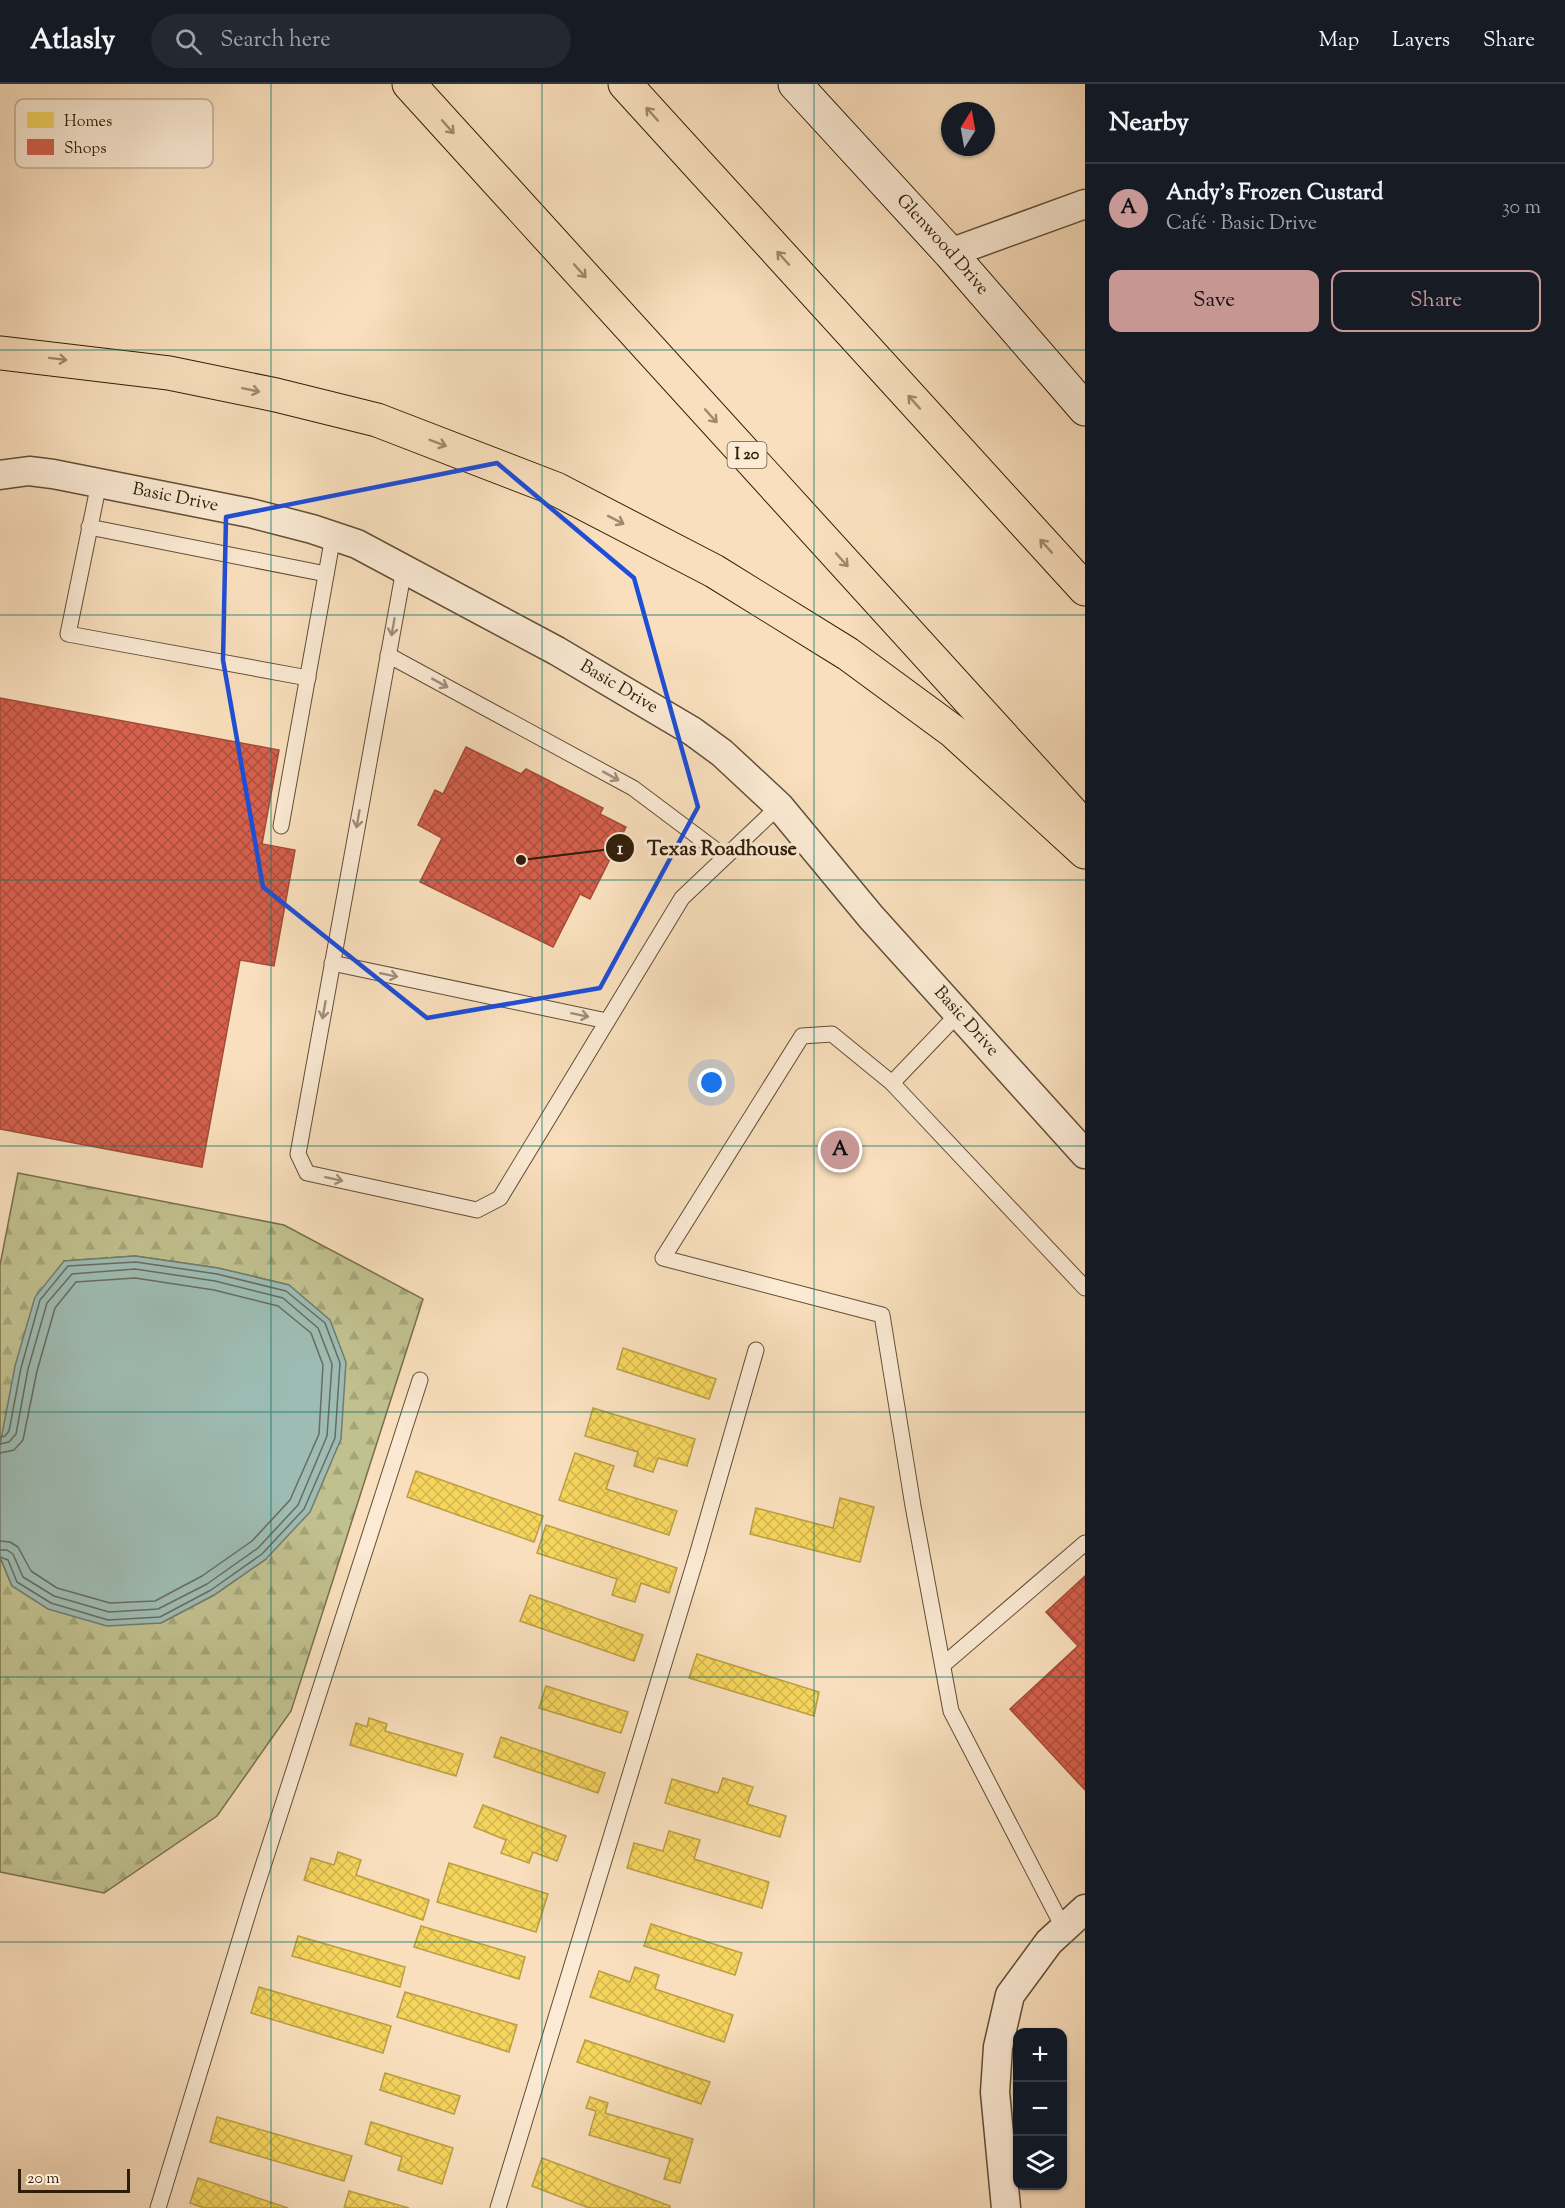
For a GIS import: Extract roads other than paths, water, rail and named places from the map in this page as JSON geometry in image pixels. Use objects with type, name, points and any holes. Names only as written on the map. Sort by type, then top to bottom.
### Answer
[{"type":"highway","name":"I 20","points":[[409,84],[1085,826]]},
{"type":"highway","points":[[625,84],[1085,589]]},
{"type":"highway","points":[[0,353],[169,373],[288,398],[376,420],[556,489],[714,571],[848,654],[954,732],[1085,852]]},
{"type":"street","name":"Glenwood Drive","points":[[795,84],[950,253],[1085,409]]},
{"type":"street","points":[[950,253],[1085,204]]},
{"type":"street","name":"Basic Drive","points":[[0,475],[28,471],[99,483],[250,513],[357,544],[557,651],[692,731],[730,760],[779,806],[871,917],[1085,1154]]},
{"type":"street","points":[[1006,2208],[995,2092],[998,2048],[1010,1995],[1049,1942],[1085,1909]]},
{"type":"lane","points":[[99,483],[68,634],[308,678]]},
{"type":"lane","points":[[89,527],[326,574]]},
{"type":"lane","points":[[280,826],[333,536]]},
{"type":"lane","points":[[404,569],[298,1154],[307,1173],[477,1210],[500,1198],[682,898],[779,806]]},
{"type":"lane","points":[[388,655],[633,788],[725,857]]},
{"type":"lane","points":[[332,963],[607,1021]]},
{"type":"lane","points":[[892,1083],[958,1014]]},
{"type":"lane","points":[[1064,1929],[951,1711],[913,1506],[882,1315],[663,1258],[802,1036],[832,1034],[892,1083],[1085,1288]]},
{"type":"lane","points":[[498,2208],[697,1555],[756,1350]]},
{"type":"lane","points":[[158,2208],[254,1897],[420,1380]]},
{"type":"lane","points":[[943,1665],[1085,1543]]},
{"type":"water","points":[[135,1256],[218,1268],[289,1285],[330,1320],[346,1362],[341,1439],[310,1512],[266,1559],[214,1595],[161,1623],[107,1626],[48,1609],[12,1586],[0,1557],[0,1445],[15,1366],[35,1297],[64,1261]]},
{"type":"place","name":"Texas Roadhouse","points":[[521,860]]},
{"type":"place","name":"Andy's Frozen Custard","points":[[840,1150]]}]
